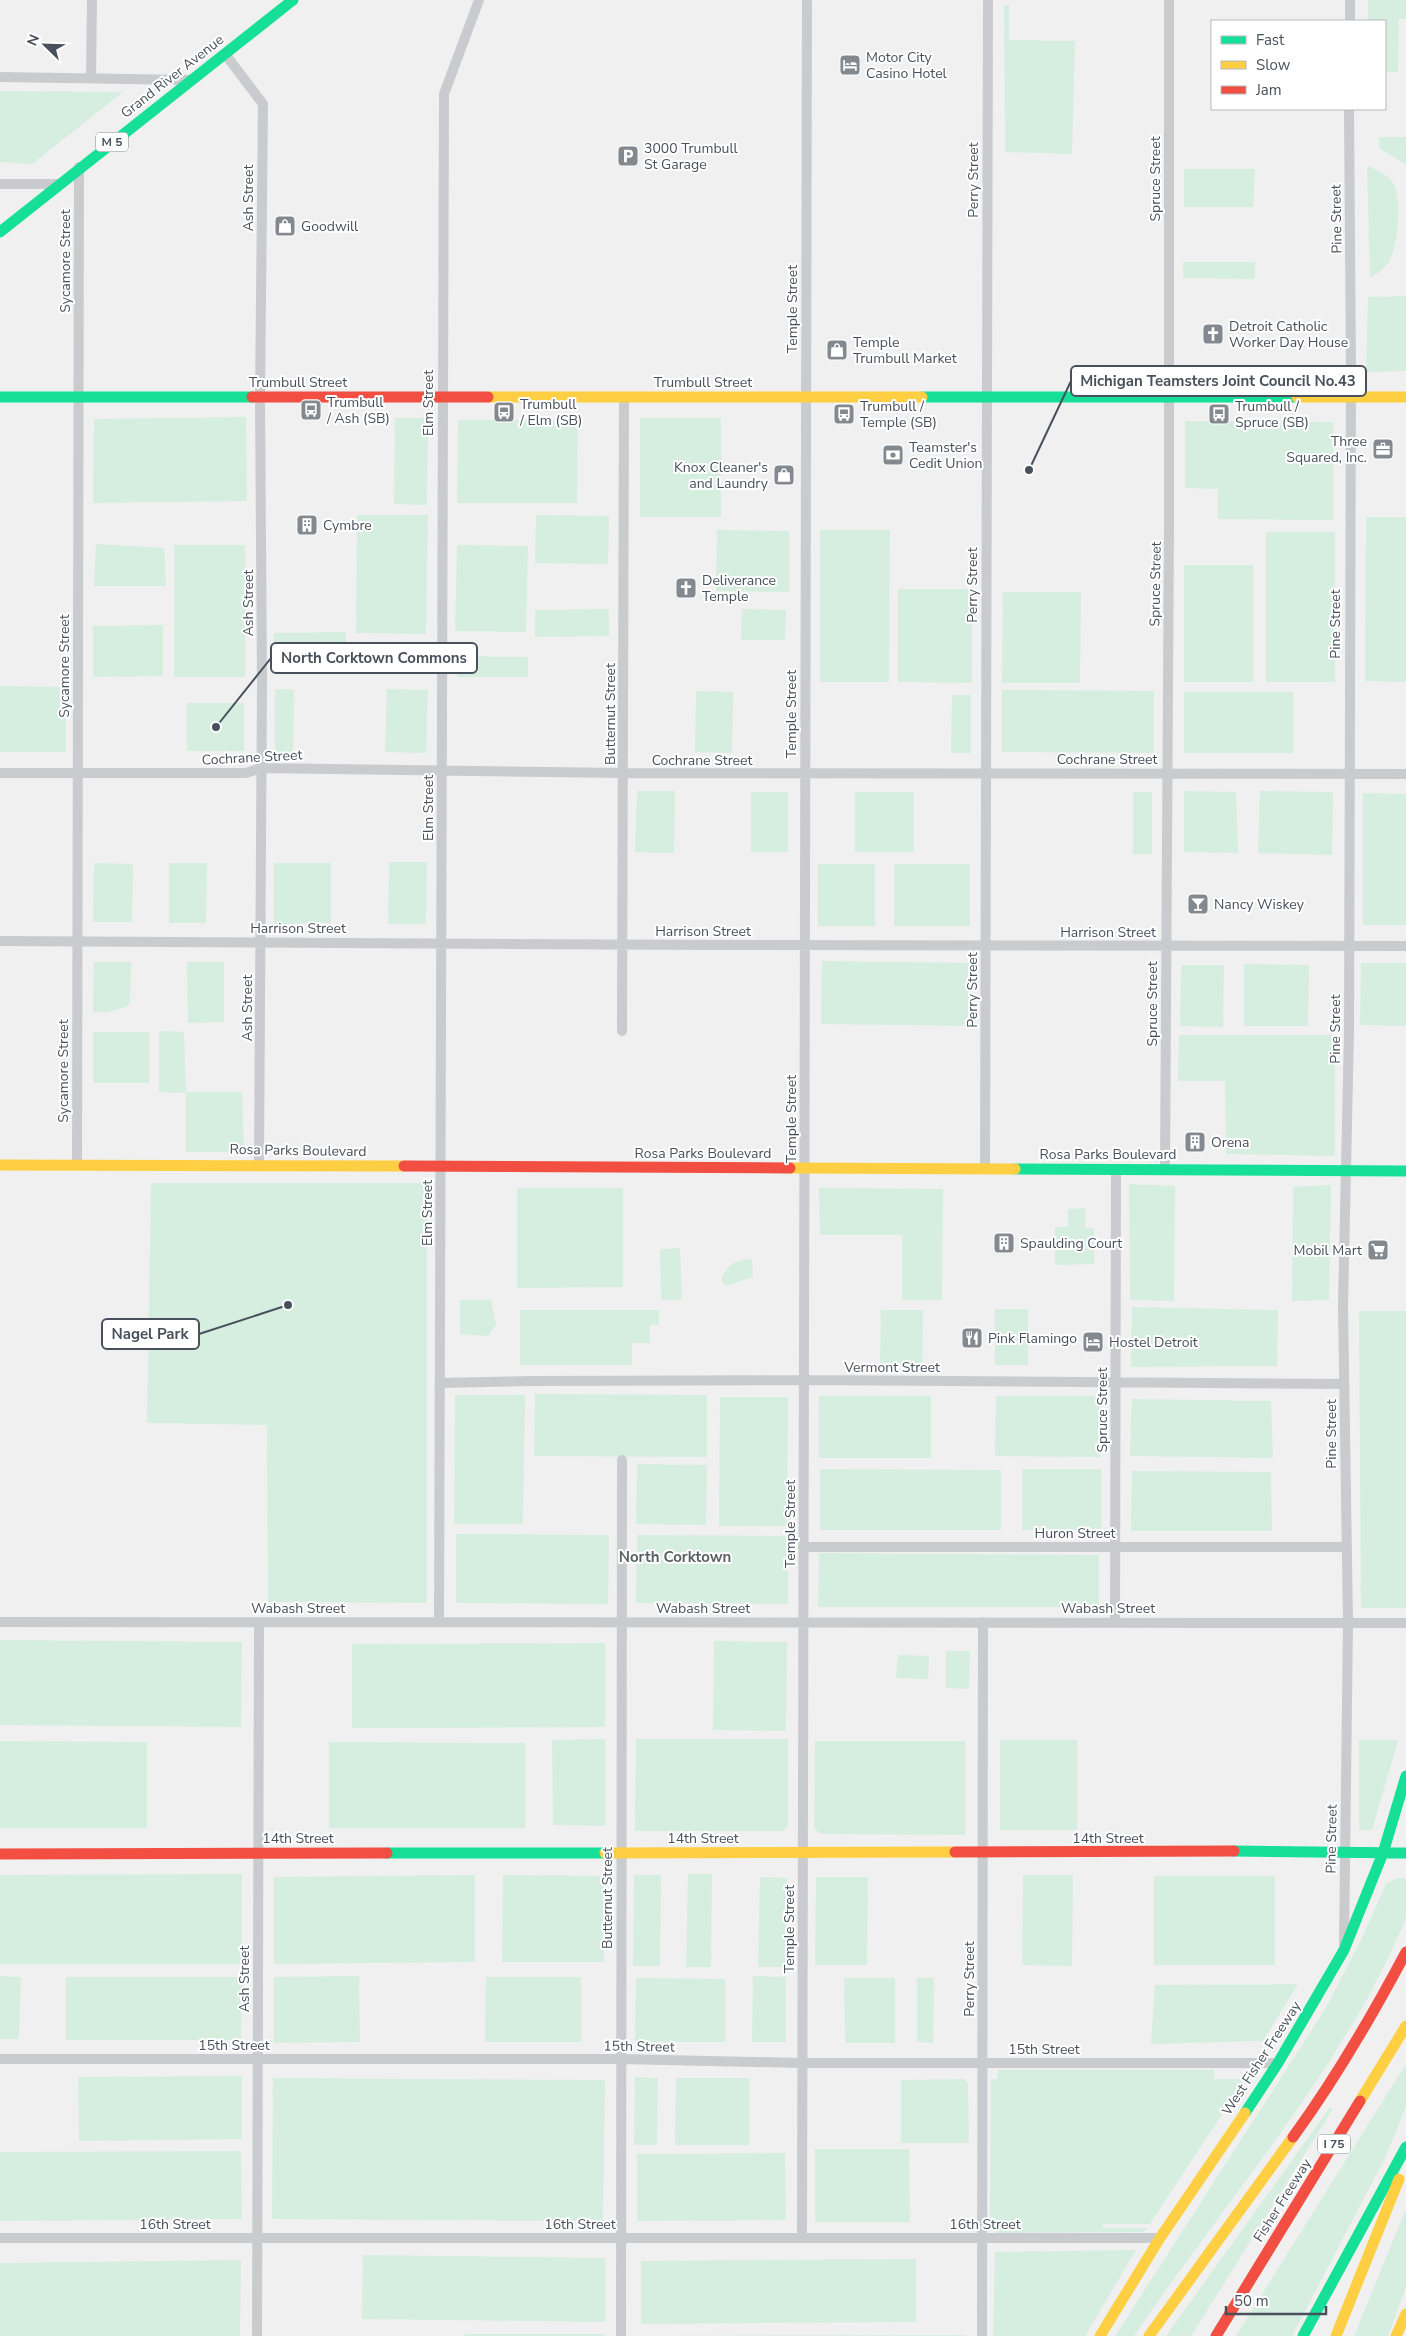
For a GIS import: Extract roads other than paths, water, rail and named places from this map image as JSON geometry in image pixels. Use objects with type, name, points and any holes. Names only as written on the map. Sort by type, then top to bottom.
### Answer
[{"type":"main road","name":"Grand River Avenue","points":[[0,232],[58,184],[293,0]]},
{"type":"main road","name":"Trumbull Street","points":[[0,397],[1406,397]]},
{"type":"main road","name":"Rosa Parks Boulevard","points":[[0,1165],[260,1164],[440,1167],[1406,1171]]},
{"type":"main road","name":"West Fisher Freeway","points":[[1100,2336],[1160,2238],[1278,2063],[1344,1950],[1383,1853],[1406,1776]]},
{"type":"main road","name":"14th Street","points":[[0,1854],[1344,1851],[1406,1853]]},
{"type":"main road","points":[[1149,2336],[1327,2090],[1373,2014],[1406,1952]]},
{"type":"main road","name":"Fisher Freeway","points":[[1261,2261],[1406,2026]]},
{"type":"main road","points":[[1303,2336],[1406,2147]]},
{"type":"main road","points":[[1336,2336],[1406,2159]]},
{"type":"main road","points":[[1206,2336],[1261,2261]]},
{"type":"main road","name":"I 75","points":[[1216,2336],[1261,2261]]},
{"type":"main road","points":[[1396,2336],[1406,2314]]},
{"type":"main road","points":[[1402,2336],[1406,2321]]},
{"type":"street","points":[[91,78],[92,0]]},
{"type":"street","name":"Elm Street","points":[[439,1622],[444,94],[479,0]]},
{"type":"street","name":"Temple Street","points":[[802,2238],[807,0]]},
{"type":"street","name":"Perry Street","points":[[985,1169],[988,0]]},
{"type":"street","name":"Spruce Street","points":[[1166,1169],[1169,0]]},
{"type":"street","points":[[1350,0],[1350,20]]},
{"type":"street","name":"Ash Street","points":[[225,54],[262,104],[260,1164]]},
{"type":"street","points":[[0,78],[192,80]]},
{"type":"street","name":"Pine Street","points":[[1344,1950],[1348,1622],[1343,1305],[1347,1172],[1349,946],[1350,110]]},
{"type":"street","name":"Sycamore Street","points":[[77,1165],[79,168]]},
{"type":"street","points":[[0,184],[58,184]]},
{"type":"street","name":"Butternut Street","points":[[622,1031],[624,397]]},
{"type":"street","name":"Cochrane Street","points":[[0,773],[246,773],[261,768],[623,773],[1406,774]]},
{"type":"street","name":"Harrison Street","points":[[0,941],[442,942],[623,945],[1406,946]]},
{"type":"street","name":"Spruce Street","points":[[1115,1622],[1116,1169]]},
{"type":"street","name":"Vermont Street","points":[[440,1383],[804,1380],[1344,1384]]},
{"type":"street","name":"Butternut Street","points":[[621,2336],[622,1460]]},
{"type":"street","name":"Huron Street","points":[[803,1547],[1346,1547]]},
{"type":"street","name":"Wabash Street","points":[[0,1622],[1406,1623]]},
{"type":"street","name":"Ash Street","points":[[257,2336],[258,1622]]},
{"type":"street","name":"Perry Street","points":[[982,2336],[983,1622]]},
{"type":"street","name":"15th Street","points":[[0,2059],[621,2059],[802,2063],[1278,2063]]},
{"type":"street","name":"16th Street","points":[[0,2238],[1160,2238]]},
{"type":"place","name":"Motor City Casino Hotel","points":[[850,65]]},
{"type":"place","name":"3000 Trumbull St Garage","points":[[628,156]]},
{"type":"place","name":"Goodwill","points":[[285,226]]},
{"type":"place","name":"Detroit Catholic Worker Day House","points":[[1213,334]]},
{"type":"place","name":"Temple Trumbull Market","points":[[837,350]]},
{"type":"place","name":"Trumbull / Ash (SB)","points":[[311,410]]},
{"type":"place","name":"Trumbull / Elm (SB)","points":[[504,412]]},
{"type":"place","name":"Trumbull / Temple (SB)","points":[[844,414]]},
{"type":"place","name":"Trumbull / Spruce (SB)","points":[[1219,414]]},
{"type":"place","name":"Three Squared, Inc.","points":[[1383,449]]},
{"type":"place","name":"Teamster's Cedit Union","points":[[893,455]]},
{"type":"place","name":"Michigan Teamsters Joint Council No.43","points":[[1029,470]]},
{"type":"place","name":"Knox Cleaner's and Laundry","points":[[784,475]]},
{"type":"place","name":"Cymbre","points":[[307,525]]},
{"type":"place","name":"Deliverance Temple","points":[[686,588]]},
{"type":"place","name":"North Corktown Commons","points":[[216,727]]},
{"type":"place","name":"Nancy Wiskey","points":[[1198,904]]},
{"type":"place","name":"Orena","points":[[1195,1142]]},
{"type":"place","name":"Spaulding Court","points":[[1004,1243]]},
{"type":"place","name":"Mobil Mart","points":[[1378,1250]]},
{"type":"place","name":"Nagel Park","points":[[288,1305]]},
{"type":"place","name":"Pink Flamingo","points":[[972,1338]]},
{"type":"place","name":"Hostel Detroit","points":[[1093,1342]]},
{"type":"district","name":"North Corktown","points":[[675,1557]]}]
